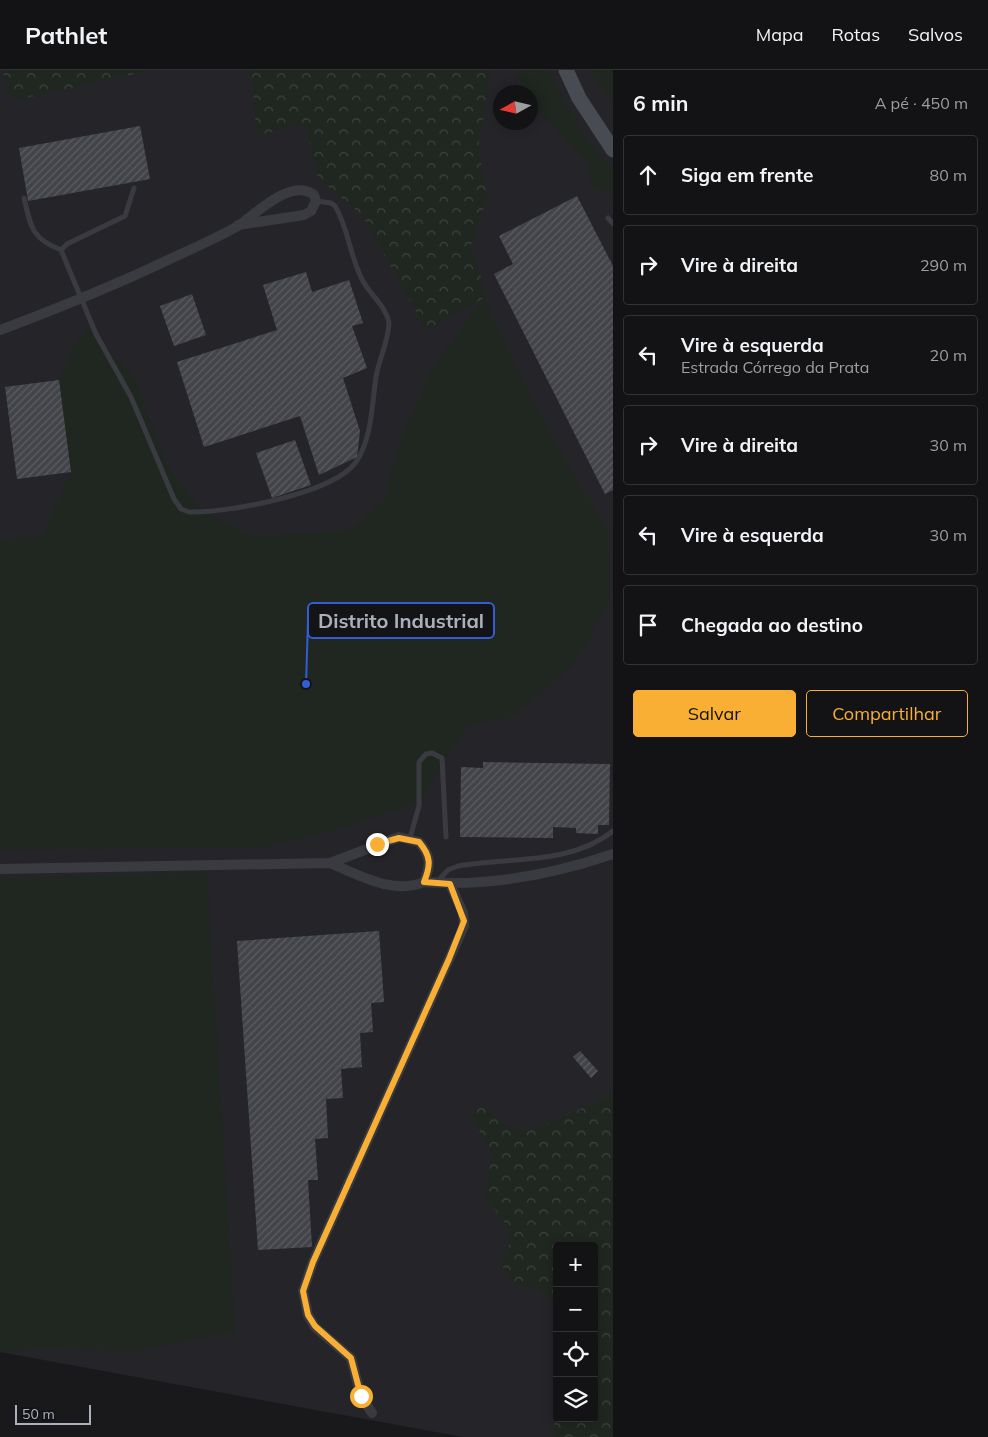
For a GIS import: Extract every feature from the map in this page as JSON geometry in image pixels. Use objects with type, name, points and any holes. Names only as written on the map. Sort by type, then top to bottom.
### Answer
[{"type":"main road","points":[[566,70],[580,98],[613,150]]},
{"type":"street","points":[[0,330],[81,300],[238,226],[264,205],[283,195],[303,190],[314,195],[316,201],[311,212],[304,215],[238,226]]},
{"type":"street","points":[[0,869],[330,863],[399,838],[410,838],[419,842],[430,858],[429,869],[424,882]]},
{"type":"street","points":[[330,863],[394,887],[407,887],[424,882],[450,884],[525,878],[613,854]]},
{"type":"street","points":[[372,1413],[361,1396],[351,1358],[315,1326],[304,1305],[303,1291],[313,1262],[464,926],[462,913],[450,884]]},
{"type":"lane","points":[[61,250],[67,244],[125,216],[134,188]]},
{"type":"lane","points":[[24,198],[34,233],[47,244],[61,250],[96,334],[131,397],[174,499],[181,509],[196,512],[265,502],[312,489],[349,470],[361,453],[367,434],[376,374],[389,327],[387,315],[364,284],[337,210],[331,203],[316,201]]},
{"type":"lane","points":[[608,218],[613,224]]},
{"type":"lane","points":[[410,838],[419,806],[419,762],[426,754],[432,753],[442,758],[446,837]]},
{"type":"lane","points":[[436,883],[448,870],[458,866],[570,852],[602,839],[613,830]]},
{"type":"shaded area","points":[[0,70],[613,70],[613,1437],[463,1437],[0,1352]]},
{"type":"green space","points":[[2,70],[152,70],[12,101]]},
{"type":"green space","points":[[251,70],[491,70],[478,148],[488,196],[471,245],[487,296],[423,332],[420,319],[362,215],[318,178],[305,123],[257,136]]},
{"type":"green space","points":[[516,70],[549,70],[582,132],[613,171],[613,199],[609,193],[591,187],[588,164],[538,112],[538,85],[524,85]]},
{"type":"green space","points":[[591,70],[613,70],[613,103],[597,82]]},
{"type":"green space","points":[[484,297],[523,381],[574,476],[609,530],[610,600],[574,664],[514,716],[465,727],[420,802],[340,829],[264,847],[0,850],[0,539],[42,537],[71,472],[59,380],[76,344],[87,329],[135,377],[165,463],[203,512],[256,537],[350,530],[384,501],[404,432],[431,371]]},
{"type":"green space","points":[[207,873],[235,1331],[138,1351],[41,1349],[0,1352],[0,878]]},
{"type":"green space","points":[[613,1092],[613,1437],[553,1437],[555,1422],[598,1422],[598,1242],[553,1242],[553,1304],[534,1288],[519,1287],[508,1277],[501,1263],[507,1253],[509,1243],[507,1228],[485,1198],[492,1154],[471,1116],[480,1105],[493,1112],[503,1123],[517,1130],[531,1130],[604,1099]]},
{"type":"building","points":[[140,126],[150,179],[28,201],[19,148]]},
{"type":"building","points":[[577,196],[613,266],[613,490],[605,494],[494,274],[513,264],[499,236]]},
{"type":"building","points":[[306,272],[312,292],[349,280],[363,323],[352,326],[367,368],[343,378],[360,431],[357,457],[319,475],[300,416],[204,447],[177,362],[277,330],[263,285]]},
{"type":"building","points":[[192,294],[206,335],[174,346],[160,306]]},
{"type":"building","points":[[59,380],[71,472],[17,479],[5,387]]},
{"type":"building","points":[[295,440],[311,485],[272,498],[256,453]]},
{"type":"building","points":[[483,762],[610,764],[609,825],[598,825],[598,834],[576,833],[576,828],[553,827],[553,838],[460,837],[461,767],[483,768]]},
{"type":"building","points":[[379,931],[384,1002],[371,1003],[373,1032],[360,1033],[362,1067],[341,1069],[343,1098],[326,1099],[328,1138],[315,1139],[318,1180],[308,1180],[312,1247],[258,1250],[237,941]]},
{"type":"building","points":[[580,1051],[598,1071],[591,1078],[573,1057]]},
{"type":"place","name":"Distrito Industrial","points":[[306,684]]},
{"type":"route","points":[[361,1396],[351,1358],[315,1326],[304,1305],[303,1291],[313,1262],[464,926],[462,913],[450,884],[424,882],[429,869],[430,858],[419,842],[410,838],[399,838],[377,844]]}]
